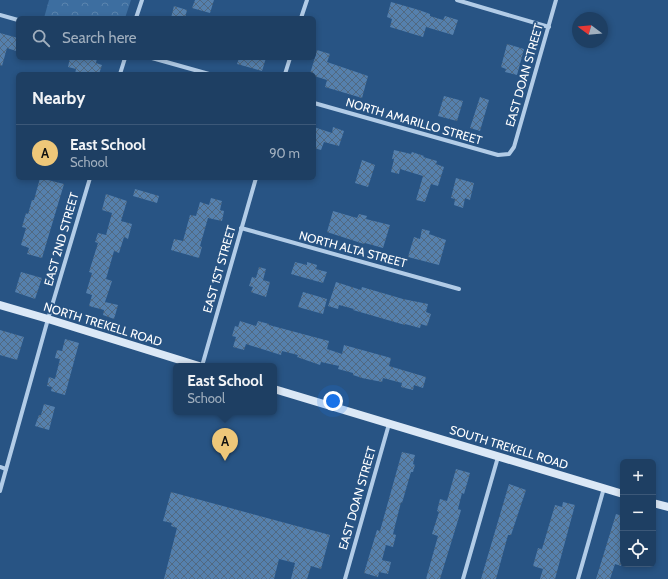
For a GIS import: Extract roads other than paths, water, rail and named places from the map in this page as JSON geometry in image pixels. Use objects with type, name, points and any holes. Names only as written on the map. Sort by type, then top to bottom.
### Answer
[{"type":"main road","name":"NORTH TREKELL ROAD","points":[[0,305],[48,318],[190,363]]},
{"type":"main road","points":[[277,390],[389,423]]},
{"type":"main road","name":"SOUTH TREKELL ROAD","points":[[389,423],[620,493]]},
{"type":"main road","points":[[656,504],[668,507]]},
{"type":"street","points":[[137,16],[142,0]]},
{"type":"street","points":[[303,16],[307,0]]},
{"type":"street","points":[[457,0],[549,27]]},
{"type":"street","name":"EAST DOAN STREET","points":[[509,154],[514,147],[556,0]]},
{"type":"street","points":[[0,15],[16,19]]},
{"type":"street","points":[[121,72],[124,60]]},
{"type":"street","points":[[159,60],[202,72]]},
{"type":"street","points":[[286,72],[289,60]]},
{"type":"street","name":"NORTH AMARILLO STREET","points":[[316,105],[498,156],[509,154]]},
{"type":"street","name":"EAST 2ND STREET","points":[[0,491],[48,318],[89,180]]},
{"type":"street","name":"EAST 1ST STREET","points":[[201,363],[255,180]]},
{"type":"street","name":"NORTH ALTA STREET","points":[[241,228],[459,289]]},
{"type":"street","name":"EAST DOAN STREET","points":[[345,579],[389,423]]},
{"type":"street","points":[[463,579],[498,457]]},
{"type":"street","points":[[0,467],[6,469]]},
{"type":"street","points":[[578,579],[604,488]]},
{"type":"place","name":"East School","points":[[225,461]]}]
